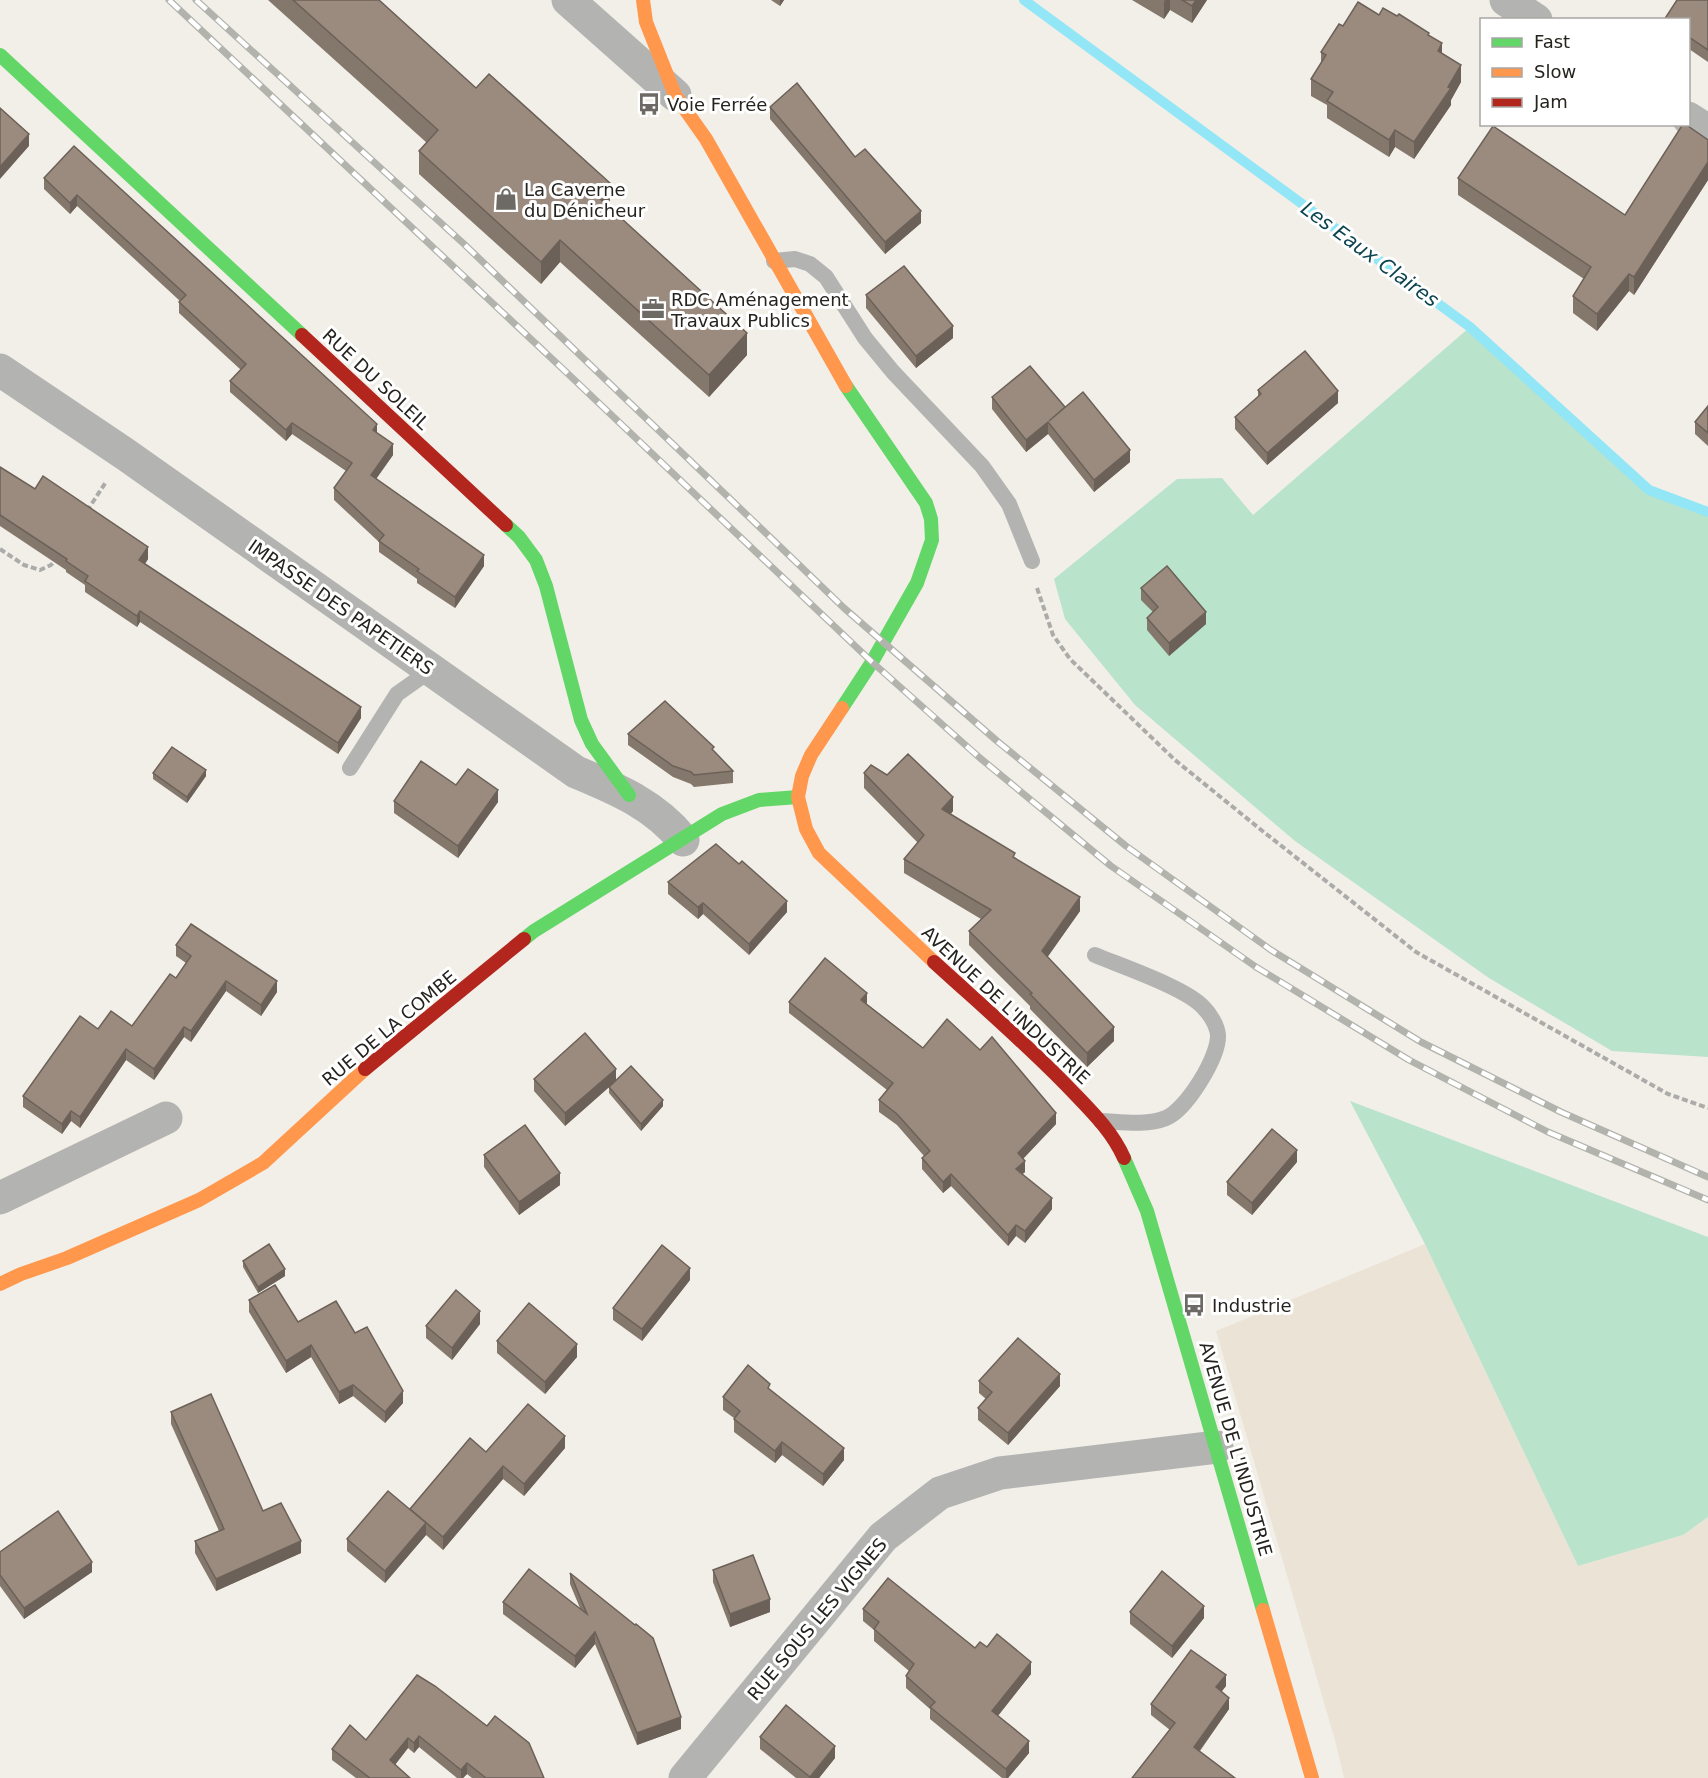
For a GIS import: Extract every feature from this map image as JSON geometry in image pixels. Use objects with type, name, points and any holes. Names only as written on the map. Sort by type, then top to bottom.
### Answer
[{"type":"street","points":[[568,0],[675,95],[706,139],[850,394],[920,494],[931,519],[932,540],[917,583],[872,662],[811,755],[802,776],[798,797]]},
{"type":"street","points":[[643,0],[646,22],[675,95]]},
{"type":"street","points":[[1506,0],[1533,18]]},
{"type":"street","name":"RUE DU SOLEIL","points":[[0,55],[147,194],[519,537],[536,560],[546,586],[581,720],[592,744],[629,795]]},
{"type":"street","points":[[1690,119],[1708,131]]},
{"type":"street","name":"IMPASSE DES PAPETIERS","points":[[0,370],[125,454],[576,772],[629,795],[672,827],[683,840]]},
{"type":"street","name":"RUE DE LA COMBE","points":[[0,1284],[67,1258],[199,1200],[262,1163],[345,1086],[534,931],[722,814],[759,800],[798,797]]},
{"type":"street","name":"AVENUE DE L'INDUSTRIE","points":[[798,797],[806,829],[819,853],[891,923],[1048,1066],[1101,1121],[1119,1147],[1147,1211],[1312,1778]]},
{"type":"street","points":[[0,1198],[166,1118]]},
{"type":"street","name":"RUE SOUS LES VIGNES","points":[[686,1778],[883,1538],[940,1492],[1000,1473],[1217,1447]]},
{"type":"lane","points":[[774,261],[795,259],[810,264],[826,277],[865,338],[886,364],[982,466],[1009,504],[1032,561]]},
{"type":"lane","points":[[350,768],[397,694],[431,670]]},
{"type":"lane","points":[[1095,955],[1186,994],[1203,1005],[1213,1020],[1218,1035],[1214,1056],[1190,1096],[1175,1114],[1164,1119],[1140,1123],[1101,1121]]},
{"type":"path","points":[[82,519],[125,454]]},
{"type":"path","points":[[0,549],[24,565],[40,570],[51,565],[57,556]]},
{"type":"path","points":[[1032,561],[1038,596],[1053,635],[1070,659],[1175,760],[1260,830],[1416,952],[1668,1094],[1708,1108]]},
{"type":"shaded area","points":[[1425,1244],[1578,1566],[1683,1535],[1708,1517],[1708,1778],[1344,1778],[1216,1331]]},
{"type":"green space","points":[[1470,327],[1649,490],[1708,512],[1708,1057],[1612,1051],[1489,978],[1295,841],[1135,705],[1065,619],[1054,579],[1177,479],[1222,478],[1253,515]]},
{"type":"green space","points":[[1350,1101],[1708,1237],[1708,1517],[1683,1535],[1578,1566],[1425,1244]]},
{"type":"building","points":[[293,0],[379,0],[476,88],[489,74],[610,183],[598,197],[747,333],[709,375],[560,240],[541,262],[419,151],[438,130]]},
{"type":"building","points":[[1182,0],[1196,0],[1192,6]]},
{"type":"building","points":[[1677,0],[1708,0],[1708,50],[1690,38],[1690,18],[1665,18]]},
{"type":"building","points":[[1358,2],[1379,15],[1383,8],[1397,16],[1399,14],[1442,43],[1438,51],[1461,65],[1448,87],[1451,88],[1414,142],[1395,130],[1389,140],[1327,101],[1333,92],[1311,79],[1326,55],[1321,52],[1339,24],[1343,26]]},
{"type":"building","points":[[797,83],[855,157],[865,149],[921,211],[885,242],[770,107]]},
{"type":"building","points":[[0,108],[29,134],[0,167]]},
{"type":"building","points":[[1493,126],[1625,215],[1682,126],[1688,126],[1708,140],[1708,162],[1634,277],[1629,274],[1597,314],[1573,296],[1591,267],[1458,178]]},
{"type":"building","points":[[74,146],[377,424],[373,430],[393,444],[371,475],[484,555],[455,597],[379,541],[384,535],[334,488],[352,463],[292,423],[286,430],[230,381],[246,364],[179,302],[186,295],[77,195],[70,203],[44,178]]},
{"type":"building","points":[[904,266],[953,326],[916,356],[866,295]]},
{"type":"building","points":[[1305,351],[1338,391],[1267,453],[1235,417],[1261,394],[1258,390]]},
{"type":"building","points":[[1030,366],[1065,407],[1049,421],[1083,392],[1130,450],[1094,480],[1048,422],[1026,440],[992,397]]},
{"type":"building","points":[[1708,406],[1708,433],[1695,422]]},
{"type":"building","points":[[0,467],[35,489],[43,476],[148,547],[139,560],[361,707],[338,743],[140,611],[137,616],[85,581],[88,576],[66,561],[67,559],[0,515]]},
{"type":"building","points":[[1167,566],[1206,612],[1169,643],[1147,618],[1158,607],[1141,588]]},
{"type":"building","points":[[665,701],[714,747],[712,749],[733,771],[694,775],[673,766],[628,734]]},
{"type":"building","points":[[172,747],[206,770],[187,797],[153,773]]},
{"type":"building","points":[[908,754],[953,797],[942,809],[1015,853],[1013,857],[1080,897],[1042,951],[1114,1027],[1087,1053],[1030,994],[1032,993],[969,931],[991,910],[904,859],[924,835],[864,773],[871,765],[887,775]]},
{"type":"building","points":[[421,761],[456,785],[468,769],[498,790],[458,846],[394,801]]},
{"type":"building","points":[[716,844],[739,864],[742,861],[787,901],[749,944],[703,903],[698,907],[668,882]]},
{"type":"building","points":[[191,924],[277,981],[261,1005],[226,981],[191,1031],[184,1027],[154,1069],[126,1049],[80,1117],[71,1111],[62,1124],[23,1096],[80,1016],[98,1029],[111,1011],[132,1026],[170,974],[176,978],[191,956],[176,945]]},
{"type":"building","points":[[825,958],[867,993],[861,1000],[923,1048],[947,1019],[980,1050],[992,1037],[1056,1113],[1018,1153],[1025,1161],[1016,1169],[1052,1198],[1025,1231],[1016,1225],[1008,1235],[951,1174],[943,1182],[922,1158],[930,1151],[897,1114],[879,1100],[893,1083],[789,1002]]},
{"type":"building","points":[[585,1033],[616,1069],[565,1113],[534,1079]]},
{"type":"building","points":[[631,1066],[663,1100],[641,1124],[609,1087]]},
{"type":"building","points":[[525,1125],[560,1173],[519,1202],[484,1155]]},
{"type":"building","points":[[1272,1129],[1297,1150],[1252,1203],[1227,1182]]},
{"type":"building","points":[[269,1244],[285,1269],[258,1287],[243,1261]]},
{"type":"building","points":[[662,1245],[690,1268],[642,1329],[613,1308]]},
{"type":"building","points":[[275,1285],[298,1322],[336,1301],[355,1333],[367,1327],[403,1391],[385,1412],[353,1385],[339,1392],[311,1345],[286,1361],[249,1300]]},
{"type":"building","points":[[456,1290],[480,1311],[452,1348],[426,1326]]},
{"type":"building","points":[[529,1303],[577,1344],[545,1382],[497,1341]]},
{"type":"building","points":[[1018,1338],[1060,1374],[1008,1433],[978,1408],[992,1392],[979,1381]]},
{"type":"building","points":[[748,1365],[770,1384],[768,1388],[844,1448],[823,1474],[782,1442],[775,1451],[734,1419],[740,1411],[723,1397]]},
{"type":"building","points":[[211,1394],[263,1511],[281,1503],[301,1541],[216,1579],[195,1541],[224,1529],[171,1412]]},
{"type":"building","points":[[528,1404],[565,1436],[524,1484],[503,1466],[443,1537],[410,1509],[470,1438],[486,1452]]},
{"type":"building","points":[[388,1491],[426,1523],[385,1571],[347,1539]]},
{"type":"building","points":[[58,1511],[92,1562],[24,1608],[0,1575],[0,1552]]},
{"type":"building","points":[[753,1555],[770,1599],[730,1614],[713,1570]]},
{"type":"building","points":[[529,1569],[587,1614],[570,1573],[653,1638],[681,1717],[637,1733],[595,1632],[575,1656],[503,1602]]},
{"type":"building","points":[[1162,1571],[1204,1606],[1172,1646],[1130,1612]]},
{"type":"building","points":[[888,1578],[975,1648],[980,1642],[987,1647],[997,1634],[1031,1662],[992,1711],[1029,1741],[1006,1769],[930,1707],[935,1702],[906,1676],[914,1664],[874,1629],[879,1622],[863,1609]]},
{"type":"building","points":[[1191,1650],[1226,1675],[1216,1687],[1229,1698],[1194,1747],[1235,1778],[1132,1778],[1175,1723],[1151,1704]]},
{"type":"building","points":[[417,1675],[487,1726],[495,1716],[529,1743],[544,1778],[486,1778],[467,1763],[461,1770],[419,1736],[414,1743],[408,1738],[390,1760],[410,1778],[370,1778],[332,1749],[350,1725],[366,1740]]},
{"type":"building","points":[[786,1705],[835,1746],[810,1777],[760,1737]]},
{"type":"waterway","name":"Les Eaux Claires","points":[[1024,0],[1470,327],[1649,490],[1708,512]]},
{"type":"railway","points":[[169,0],[872,662],[980,758],[1111,866],[1256,967],[1409,1060],[1548,1132],[1708,1200]]},
{"type":"railway","points":[[196,0],[464,244],[844,608],[997,741],[1126,846],[1271,950],[1421,1042],[1561,1112],[1708,1177]]},
{"type":"traffic: fast","points":[[0,55],[302,335]]},
{"type":"traffic: fast","points":[[842,708],[872,662],[917,583],[932,540],[931,519],[926,503],[846,386]]},
{"type":"traffic: fast","points":[[506,525],[519,537],[536,560],[546,586],[581,720],[592,744],[629,795]]},
{"type":"traffic: fast","points":[[524,939],[722,814],[759,800],[798,797]]},
{"type":"traffic: fast","points":[[1124,1158],[1147,1211],[1263,1610]]},
{"type":"traffic: slow","points":[[643,0],[646,22],[675,95],[706,139],[846,386]]},
{"type":"traffic: slow","points":[[842,708],[811,755],[802,776],[798,797],[806,829],[819,853],[934,962]]},
{"type":"traffic: slow","points":[[0,1284],[67,1258],[199,1200],[263,1163],[365,1069]]},
{"type":"traffic: slow","points":[[1263,1610],[1312,1778]]},
{"type":"traffic: jam","points":[[302,335],[506,525]]},
{"type":"traffic: jam","points":[[365,1069],[524,939]]},
{"type":"traffic: jam","points":[[934,962],[1055,1073],[1107,1130],[1124,1158]]},
{"type":"place","name":"Voie Ferrée","points":[[649,104]]},
{"type":"place","name":"La Caverne du Dénicheur","points":[[506,199]]},
{"type":"place","name":"RDC Aménagement Travaux Publics","points":[[653,309]]},
{"type":"place","name":"Industrie","points":[[1194,1305]]}]
